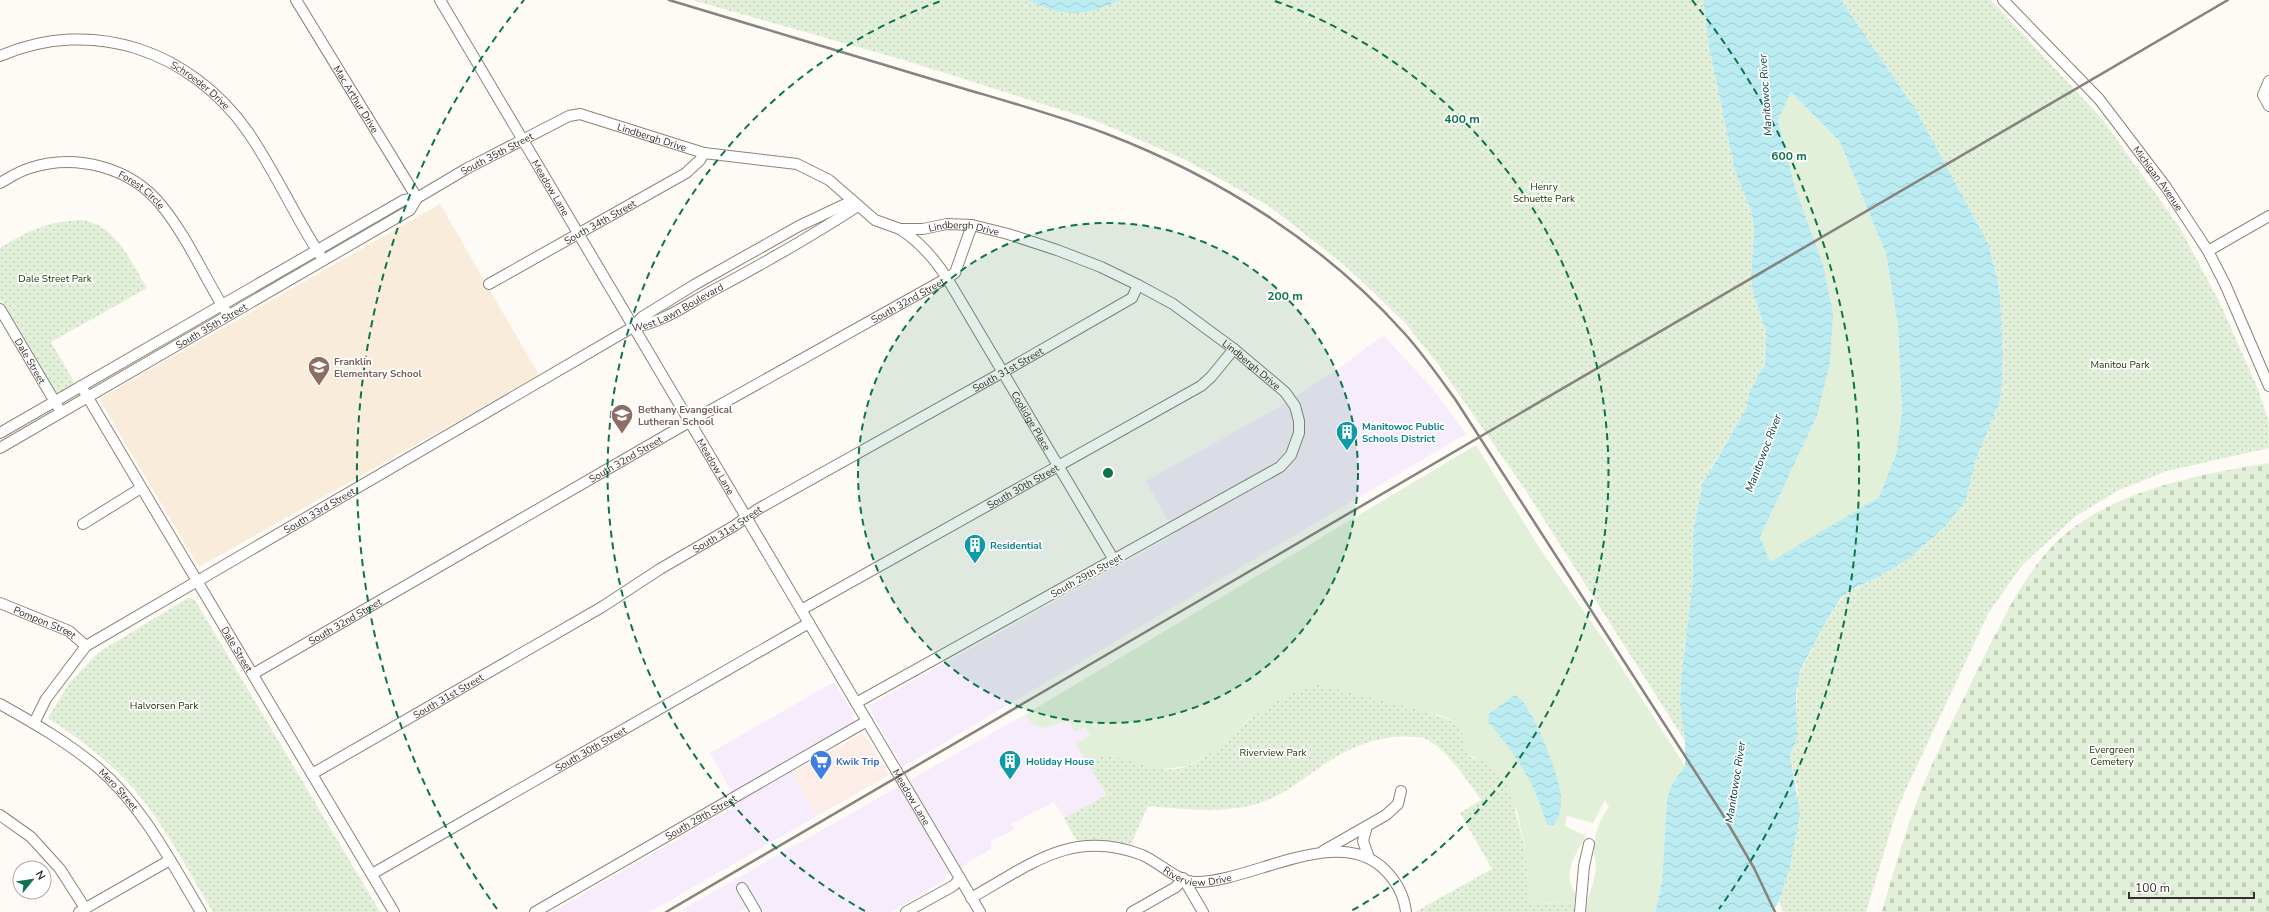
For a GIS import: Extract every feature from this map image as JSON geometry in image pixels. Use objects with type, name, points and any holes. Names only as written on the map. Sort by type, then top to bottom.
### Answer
[{"type":"street","name":"Mac Arthur Drive","points":[[296,0],[417,198]]},
{"type":"street","name":"Meadow Lane","points":[[440,0],[980,912]]},
{"type":"street","name":"Michigan Avenue","points":[[2003,0],[2115,118],[2166,187],[2208,251],[2237,309],[2269,386]]},
{"type":"street","name":"Schroeder Drive","points":[[0,56],[14,50],[46,42],[78,39],[112,42],[142,49],[173,63],[198,78],[220,98],[248,132],[323,260]]},
{"type":"street","points":[[2269,81],[2263,95],[2269,106]]},
{"type":"street","name":"South 35th Street","points":[[0,433],[404,200],[417,198],[466,169],[569,116],[580,114]]},
{"type":"street","name":"Lindbergh Drive","points":[[580,114],[704,153],[743,160],[763,159],[797,164],[829,180],[875,220],[900,229],[923,229],[947,224],[972,225],[1008,234],[1057,250],[1101,267],[1173,304],[1234,349],[1285,392],[1295,406],[1299,433]]},
{"type":"street","name":"South 34th Street","points":[[489,284],[686,173],[700,160],[704,153]]},
{"type":"street","name":"Forest Circle","points":[[0,183],[29,168],[57,162],[82,162],[113,170],[140,185],[161,205],[228,315]]},
{"type":"street","name":"South 35th Street","points":[[0,448],[410,210],[417,198]]},
{"type":"street","name":"West Lawn Boulevard","points":[[633,327],[642,317],[694,285],[799,226],[855,203]]},
{"type":"street","name":"West Lawn Boulevard","points":[[633,327],[648,326],[808,239],[855,203]]},
{"type":"street","points":[[2208,251],[2269,216]]},
{"type":"street","name":"South 32nd Street","points":[[253,674],[689,422],[947,278],[955,273],[972,225]]},
{"type":"street","name":"Coolidge Place","points":[[900,229],[913,237],[931,255],[947,278],[1114,560]]},
{"type":"street","name":"South 31st Street","points":[[312,774],[602,606],[660,569],[734,526],[746,517],[1132,298],[1138,285]]},
{"type":"street","name":"Dale Street","points":[[0,309],[61,412]]},
{"type":"street","name":"South 33rd Street","points":[[34,723],[46,699],[86,646],[633,327]]},
{"type":"street","name":"South 30th Street","points":[[801,610],[1201,386],[1211,377],[1234,349]]},
{"type":"street","name":"Dale Street","points":[[81,386],[394,912]]},
{"type":"street","name":"South 29th Street","points":[[856,703],[1280,467],[1292,454],[1299,433]]},
{"type":"street","points":[[83,524],[141,488]]},
{"type":"street","name":"Pompon Street","points":[[0,603],[69,631],[86,646]]},
{"type":"street","name":"South 30th Street","points":[[372,874],[809,623]]},
{"type":"street","name":"Mero Street","points":[[0,704],[64,741],[98,767],[131,802],[170,860],[201,912]]},
{"type":"street","name":"South 29th Street","points":[[535,912],[867,721]]},
{"type":"street","points":[[1317,854],[1386,815],[1398,804],[1402,791]]},
{"type":"street","points":[[0,815],[30,837],[60,869],[82,910],[170,860]]},
{"type":"street","points":[[1367,826],[1363,840],[1369,858]]},
{"type":"street","name":"Riverview Drive","points":[[971,898],[1045,857],[1084,845],[1098,844],[1121,848],[1158,862],[1183,878],[1195,882],[1218,879],[1317,854],[1342,851],[1369,858],[1382,867],[1398,885],[1405,902],[1406,912]]},
{"type":"street","points":[[1580,912],[1584,866],[1589,844]]},
{"type":"street","points":[[1132,912],[1176,887],[1183,878],[1203,912]]},
{"type":"street","points":[[906,912],[953,886],[960,879]]},
{"type":"street","points":[[742,888],[756,912]]},
{"type":"shaded area","name":"Franklin Elementary School","points":[[440,204],[539,375],[199,567],[99,399]]},
{"type":"shaded area","points":[[1383,335],[1433,389],[1466,434],[903,767],[872,713],[871,705],[1175,534],[1146,481],[1281,406],[1339,368]]},
{"type":"shaded area","points":[[834,682],[853,714],[854,722],[785,761],[817,816],[650,912],[552,912],[739,804],[710,753]]},
{"type":"shaded area","points":[[1026,714],[1032,724],[1068,720],[1085,727],[1090,735],[1076,744],[1107,795],[1064,818],[1054,802],[1011,824],[1014,830],[991,841],[991,849],[946,875],[944,881],[891,912],[763,912],[757,902],[739,912],[684,912],[683,909]]},
{"type":"shaded area","points":[[861,734],[867,738],[889,775],[817,816],[792,773]]},
{"type":"green space","name":"Henry Schuette Park","points":[[692,0],[1028,0],[1064,13],[1121,0],[1703,0],[1709,47],[1735,171],[1751,210],[1754,230],[1751,277],[1753,293],[1766,331],[1765,364],[1750,389],[1746,409],[1711,468],[1699,502],[1693,532],[1693,578],[1681,681],[1680,705],[1685,741],[1526,491],[1438,364],[1406,324],[1343,264],[1269,206],[1182,158],[1096,121],[907,61]]},
{"type":"green space","name":"Manitou Park","points":[[1841,0],[1991,0],[2103,120],[2180,228],[2220,303],[2257,387],[2269,422],[2269,448],[2167,471],[2119,490],[2076,516],[2022,565],[1988,614],[1906,789],[1896,813],[1866,912],[1783,912],[1779,901],[1790,867],[1798,793],[1790,754],[1795,745],[1798,677],[1825,623],[1845,594],[1879,577],[1910,558],[1946,526],[1966,500],[1975,462],[2000,401],[2002,380],[2003,355],[2000,296],[1988,243],[1916,110]]},
{"type":"green space","points":[[1791,92],[1840,142],[1886,254],[1898,326],[1902,412],[1896,454],[1879,497],[1770,563],[1760,537],[1817,416],[1795,187],[1778,119]]},
{"type":"green space","name":"Dale Street Park","points":[[83,220],[105,229],[114,237],[128,256],[147,288],[51,342],[76,385],[57,393],[54,391],[0,299],[0,248],[30,231],[59,222]]},
{"type":"green space","points":[[1476,445],[1540,549],[1604,640],[1685,766],[1672,784],[1667,799],[1662,882],[1655,912],[1585,912],[1596,870],[1594,848],[1595,837],[1601,821],[1609,807],[1605,800],[1593,823],[1567,816],[1565,826],[1586,836],[1574,857],[1570,869],[1571,884],[1575,893],[1574,903],[1530,904],[1525,849],[1517,811],[1484,759],[1467,754],[1462,744],[1462,732],[1460,727],[1451,720],[1439,715],[1317,684],[1249,719],[1209,755],[1188,766],[1156,770],[1132,763],[1101,757],[1087,763],[1076,744],[1090,735],[1085,727],[1075,732],[1068,720],[1044,728],[1032,724],[1026,714]]},
{"type":"green space","name":"Evergreen Cemetery","points":[[2269,463],[2269,912],[1882,912],[1920,792],[1942,742],[2016,595],[2037,564],[2049,550],[2062,537],[2083,521],[2107,507],[2133,496],[2160,486],[2188,479]]},
{"type":"green space","name":"Halvorsen Park","points":[[188,598],[195,600],[380,912],[213,912],[180,855],[153,813],[133,788],[99,755],[48,718],[70,682],[99,652]]},
{"type":"green space","name":"Riverview Park","points":[[1317,684],[1428,712],[1457,723],[1461,728],[1465,752],[1472,758],[1484,759],[1497,769],[1509,788],[1525,849],[1530,904],[1574,903],[1574,912],[1415,912],[1492,869],[1460,813],[1481,800],[1448,757],[1432,743],[1421,737],[1387,738],[1363,744],[1329,761],[1290,788],[1259,803],[1232,809],[1218,810],[1148,806],[1131,844],[1076,840],[1064,818],[1107,795],[1087,763],[1101,757],[1110,757],[1128,760],[1156,768],[1175,769],[1186,766],[1197,762],[1216,749],[1241,726],[1265,708],[1290,695]]},
{"type":"water","points":[[1028,0],[1121,0],[1085,12],[1064,13],[1041,6]]},
{"type":"water","name":"Manitowoc River","points":[[1703,0],[1841,0],[1916,110],[1988,243],[2000,296],[2003,355],[2000,401],[1975,462],[1966,500],[1946,526],[1910,558],[1879,577],[1851,590],[1841,598],[1825,623],[1800,671],[1796,695],[1797,740],[1790,754],[1800,814],[1790,867],[1779,901],[1772,912],[1655,912],[1662,882],[1667,799],[1672,784],[1685,766],[1685,741],[1680,705],[1681,681],[1693,578],[1693,532],[1699,502],[1703,483],[1746,409],[1750,390],[1765,364],[1766,331],[1753,293],[1751,277],[1754,230],[1751,210],[1735,171],[1709,47]],"holes":[[[1791,92],[1840,142],[1886,254],[1898,326],[1902,412],[1896,454],[1879,497],[1770,562],[1760,537],[1817,416],[1830,362],[1833,313],[1823,265],[1795,187],[1778,120]]]},
{"type":"water","points":[[1514,695],[1521,700],[1536,724],[1544,740],[1556,773],[1561,796],[1561,804],[1559,815],[1553,825],[1547,825],[1542,808],[1523,769],[1507,745],[1488,722],[1489,714]]},
{"type":"railway","points":[[669,0],[1044,112],[1107,134],[1149,151],[1229,192],[1268,216],[1340,271],[1374,301],[1405,334],[1425,358],[1455,399],[1723,815],[1754,868],[1775,912]]},
{"type":"railway","points":[[666,912],[2228,0]]},
{"type":"place","name":"Franklin Elementary School","points":[[319,386]]},
{"type":"place","name":"Bethany Evangelical Lutheran School","points":[[622,434]]},
{"type":"place","name":"Manitowoc Public Schools District","points":[[1347,452]]},
{"type":"place","name":"Residential","points":[[975,564]]},
{"type":"place","name":"Kwik Trip","points":[[821,780]]},
{"type":"place","name":"Holiday House","points":[[1010,780]]}]
